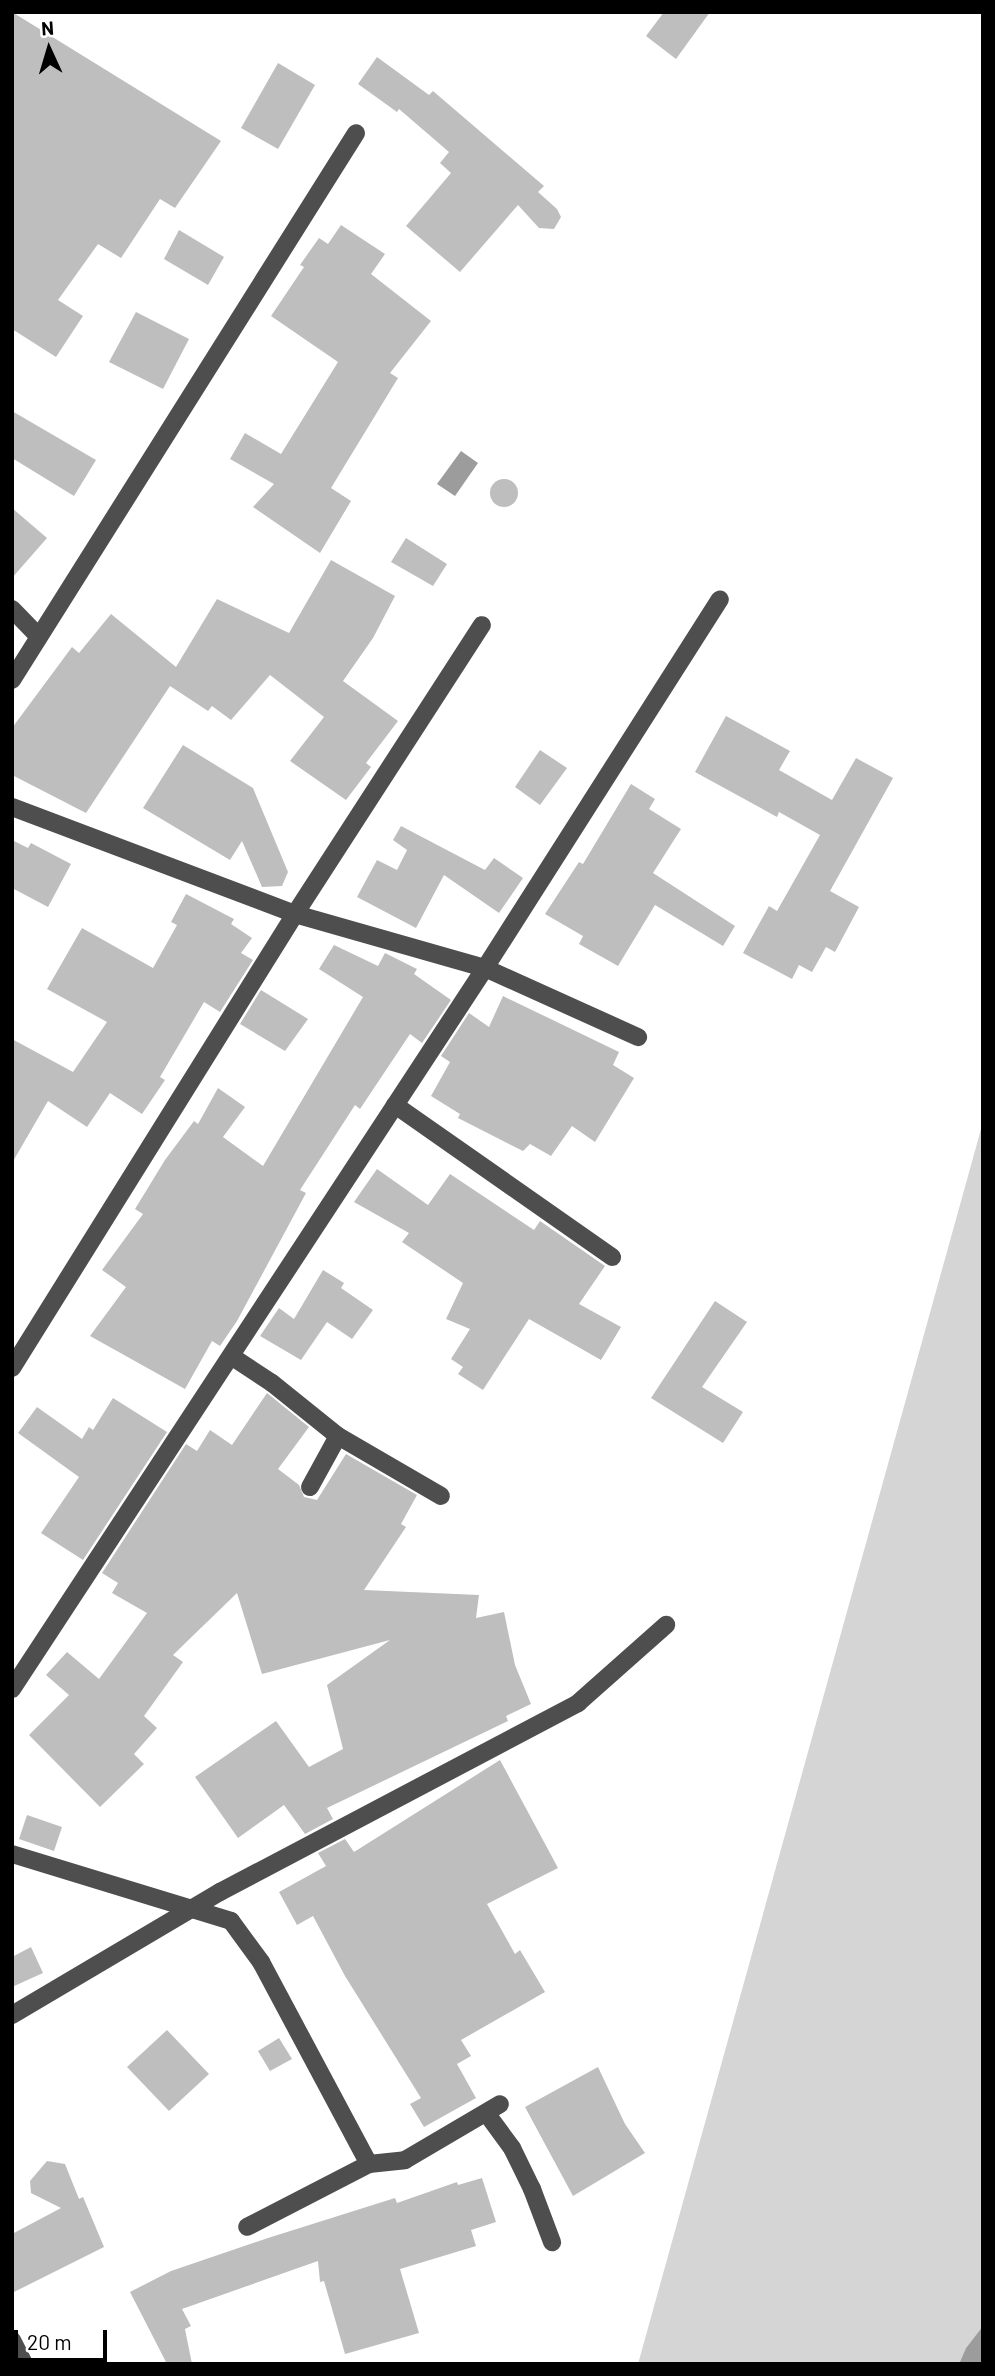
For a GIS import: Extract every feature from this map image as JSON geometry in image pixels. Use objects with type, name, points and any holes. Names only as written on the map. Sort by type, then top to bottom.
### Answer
[{"type":"street","points":[[12,680],[356,133]]},
{"type":"street","points":[[12,1689],[485,968],[720,599]]},
{"type":"street","points":[[12,610],[38,636]]},
{"type":"street","points":[[12,1368],[295,914],[482,625]]},
{"type":"street","points":[[12,807],[295,914],[485,968],[638,1037]]},
{"type":"street","points":[[395,1105],[612,1257]]},
{"type":"street","points":[[231,1356],[272,1383],[338,1436],[442,1496]]},
{"type":"street","points":[[310,1487],[338,1436]]},
{"type":"street","points":[[12,2015],[191,1909],[578,1703],[666,1625]]},
{"type":"street","points":[[12,1854],[232,1921],[261,1962],[369,2164]]},
{"type":"street","points":[[247,2227],[369,2164],[405,2160],[494,2109],[532,2189],[552,2242]]},
{"type":"street","points":[[12,2340],[24,2364]]},
{"type":"shaded area","points":[[461,451],[478,463],[455,496],[437,484]]},
{"type":"shaded area","points":[[983,1122],[983,2326],[966,2348],[959,2364],[638,2364]]},
{"type":"shaded area","points":[[983,2326],[983,2364],[959,2364],[966,2348]]},
{"type":"building","points":[[12,12],[221,141],[175,208],[160,199],[121,258],[98,244],[58,300],[83,316],[56,357],[12,329]]},
{"type":"building","points":[[664,12],[710,12],[676,59],[646,36]]},
{"type":"building","points":[[377,57],[429,95],[433,91],[544,186],[538,192],[557,209],[561,217],[554,229],[539,228],[518,205],[460,272],[406,226],[451,173],[440,163],[449,152],[399,109],[397,112],[358,84]]},
{"type":"building","points":[[278,63],[315,85],[278,149],[241,128]]},
{"type":"building","points":[[341,225],[385,254],[371,274],[431,321],[390,373],[398,378],[331,488],[351,501],[320,553],[253,507],[274,484],[230,459],[245,433],[281,454],[338,362],[271,316],[304,267],[300,265],[319,238],[328,244]]},
{"type":"building","points":[[179,230],[224,257],[208,285],[164,259]]},
{"type":"building","points":[[136,312],[189,339],[163,389],[109,362]]},
{"type":"building","points":[[12,411],[96,460],[74,496],[12,458]]},
{"type":"building","points":[[504,479],[514,483],[518,493],[514,503],[504,507],[494,503],[490,493],[494,483]]},
{"type":"building","points":[[12,508],[47,538],[12,578]]},
{"type":"building","points":[[406,538],[447,564],[433,586],[391,562]]},
{"type":"building","points":[[331,560],[395,596],[373,638],[343,681],[398,721],[366,763],[371,767],[346,800],[290,761],[324,717],[270,675],[231,720],[212,706],[208,711],[170,686],[86,813],[12,775],[12,728],[72,647],[79,653],[111,614],[176,667],[217,599],[289,633]]},
{"type":"building","points":[[726,716],[790,751],[779,770],[832,800],[856,758],[893,778],[830,891],[859,907],[835,952],[826,947],[812,972],[799,965],[792,979],[743,953],[769,906],[777,911],[820,835],[779,812],[777,817],[695,772]]},
{"type":"building","points":[[183,745],[253,788],[288,872],[282,886],[262,887],[242,841],[230,860],[143,808]]},
{"type":"building","points":[[540,750],[567,768],[540,805],[515,787]]},
{"type":"building","points":[[631,784],[655,799],[649,809],[681,829],[653,873],[735,926],[723,946],[655,905],[618,966],[579,944],[583,936],[545,914],[579,862],[583,864]]},
{"type":"building","points":[[401,826],[485,870],[494,858],[523,878],[499,913],[444,875],[416,928],[357,897],[377,860],[397,870],[407,850],[393,840]]},
{"type":"building","points":[[12,840],[28,848],[31,843],[71,864],[48,907],[12,888]]},
{"type":"building","points":[[186,894],[234,919],[231,924],[252,938],[241,953],[253,960],[220,1012],[204,1002],[160,1077],[165,1080],[142,1114],[110,1093],[87,1127],[48,1101],[12,1163],[12,1039],[73,1072],[107,1022],[47,989],[82,928],[153,968],[177,925],[171,922]]},
{"type":"building","points":[[334,945],[378,966],[385,953],[417,969],[414,974],[451,1000],[422,1043],[410,1034],[360,1109],[355,1105],[300,1190],[306,1193],[237,1321],[220,1346],[212,1341],[185,1389],[90,1336],[126,1287],[102,1270],[143,1214],[135,1209],[165,1160],[194,1121],[198,1124],[218,1088],[245,1107],[223,1137],[263,1166],[363,997],[319,969]]},
{"type":"building","points":[[261,990],[308,1019],[285,1051],[240,1024]]},
{"type":"building","points":[[503,996],[619,1052],[613,1065],[634,1078],[595,1142],[572,1126],[551,1156],[530,1144],[523,1151],[458,1118],[460,1114],[431,1096],[450,1062],[441,1056],[469,1013],[489,1027]]},
{"type":"building","points":[[377,1169],[428,1205],[450,1174],[534,1230],[540,1221],[605,1266],[579,1304],[621,1327],[601,1360],[529,1319],[483,1390],[458,1374],[463,1367],[451,1359],[470,1329],[446,1319],[463,1283],[402,1242],[409,1233],[354,1202]]},
{"type":"building","points":[[323,1270],[344,1283],[341,1288],[373,1310],[352,1339],[327,1322],[301,1360],[260,1336],[279,1308],[294,1319]]},
{"type":"building","points":[[715,1301],[747,1322],[702,1387],[743,1412],[723,1443],[651,1398]]},
{"type":"building","points":[[267,1393],[309,1427],[278,1469],[299,1485],[304,1497],[317,1500],[346,1454],[417,1495],[401,1524],[406,1527],[364,1590],[479,1595],[476,1618],[504,1612],[515,1665],[531,1704],[506,1716],[508,1721],[327,1808],[333,1819],[305,1834],[284,1805],[238,1838],[195,1777],[276,1721],[309,1767],[343,1749],[327,1685],[390,1640],[262,1674],[237,1593],[173,1655],[183,1662],[144,1716],[157,1728],[134,1754],[144,1764],[100,1807],[29,1735],[69,1695],[46,1675],[67,1652],[99,1679],[147,1613],[112,1593],[118,1583],[102,1573],[186,1444],[197,1451],[210,1430],[232,1445]]},
{"type":"building","points":[[113,1398],[167,1432],[83,1560],[41,1533],[79,1477],[18,1433],[37,1407],[82,1439],[89,1427],[93,1430]]},
{"type":"building","points":[[500,1760],[558,1868],[487,1904],[515,1954],[520,1950],[545,1992],[461,2040],[471,2056],[457,2064],[476,2098],[424,2127],[410,2104],[421,2098],[345,1976],[313,1916],[297,1925],[279,1892],[326,1866],[318,1853],[345,1839],[354,1852]]},
{"type":"building","points":[[27,1815],[62,1827],[54,1851],[19,1839]]},
{"type":"building","points":[[31,1947],[43,1973],[12,1987],[12,1957]]},
{"type":"building","points":[[167,2030],[209,2074],[169,2111],[127,2067]]},
{"type":"building","points":[[279,2038],[292,2059],[270,2071],[258,2051]]},
{"type":"building","points":[[598,2067],[625,2124],[645,2153],[573,2196],[525,2107]]},
{"type":"building","points":[[47,2161],[65,2164],[79,2199],[83,2197],[104,2247],[12,2293],[12,2234],[61,2208],[31,2193],[30,2181]]},
{"type":"building","points":[[482,2178],[496,2222],[471,2230],[476,2246],[400,2269],[419,2333],[345,2354],[324,2281],[320,2282],[318,2261],[182,2309],[191,2326],[185,2329],[192,2364],[167,2364],[130,2292],[171,2271],[268,2238],[395,2198],[397,2203],[457,2182],[458,2185]]}]
